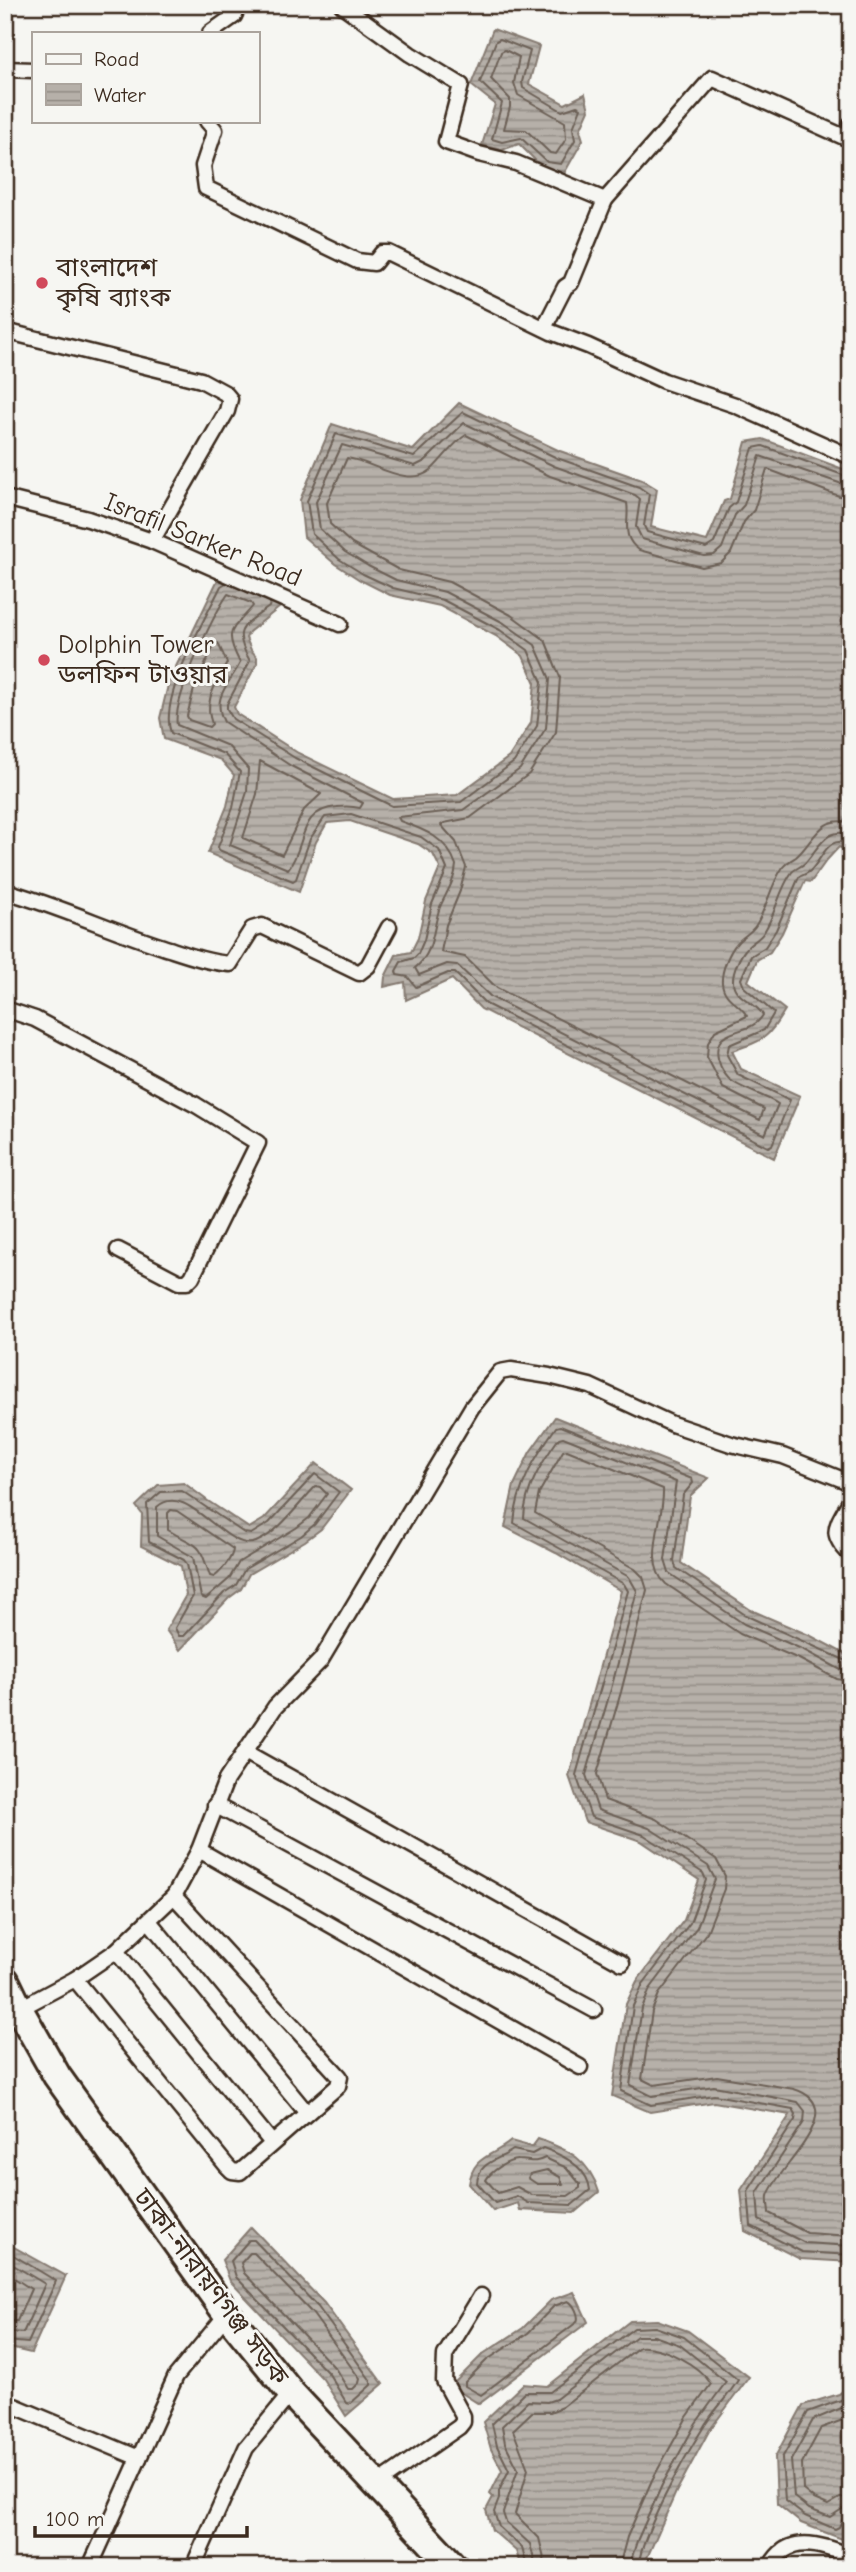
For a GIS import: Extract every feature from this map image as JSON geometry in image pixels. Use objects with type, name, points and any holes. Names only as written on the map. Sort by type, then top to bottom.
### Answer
[{"type":"highway","name":"ঢাকা-নারায়ণগঞ্জ সড়ক","points":[[5,1980],[57,2076],[227,2314],[291,2393],[454,2567]]},
{"type":"street","points":[[211,32],[234,16],[239,5]]},
{"type":"street","points":[[342,5],[410,54],[461,85],[446,142],[516,163],[605,200]]},
{"type":"street","points":[[5,69],[32,70]]},
{"type":"street","points":[[544,328],[565,287],[571,282],[605,200],[712,78],[844,137],[847,137],[851,124]]},
{"type":"street","points":[[208,122],[215,130],[203,166],[206,188],[357,261],[374,263],[382,253],[388,253],[544,328],[664,381],[735,405],[851,457]]},
{"type":"street","points":[[5,331],[201,380],[225,393],[230,399],[228,411],[152,541]]},
{"type":"street","name":"Israfil Sarker Road","points":[[5,498],[88,519],[152,541],[340,624]]},
{"type":"street","points":[[5,891],[212,963],[230,964],[252,929],[262,926],[359,973],[368,966],[389,927]]},
{"type":"street","points":[[5,1009],[35,1018],[196,1105],[258,1143],[192,1277],[187,1282],[179,1282],[118,1250]]},
{"type":"street","points":[[19,2009],[75,1979],[116,1951],[174,1896],[199,1850],[226,1780],[275,1707],[321,1660],[472,1407],[500,1373],[511,1370],[590,1386],[672,1424],[732,1444],[783,1456],[851,1483]]},
{"type":"street","points":[[851,1499],[836,1530],[836,1538],[851,1555]]},
{"type":"street","points":[[245,1752],[622,1963]]},
{"type":"street","points":[[215,1805],[594,2010]]},
{"type":"street","points":[[199,1850],[580,2067]]},
{"type":"street","points":[[75,1979],[232,2171],[240,2172],[338,2086],[340,2077],[174,1896]]},
{"type":"street","points":[[149,1922],[307,2113]]},
{"type":"street","points":[[116,1951],[272,2143]]},
{"type":"street","points":[[377,2484],[463,2422],[463,2416],[444,2381],[445,2354],[481,2295]]},
{"type":"street","points":[[90,2567],[176,2376],[227,2314]]},
{"type":"street","points":[[193,2567],[246,2448],[291,2393]]},
{"type":"street","points":[[5,2402],[139,2458]]},
{"type":"street","points":[[770,2567],[775,2557],[792,2544],[815,2545],[851,2556]]},
{"type":"water","points":[[493,29],[539,46],[529,84],[565,104],[585,94],[589,110],[580,130],[583,140],[565,172],[544,169],[519,144],[502,150],[482,145],[495,104],[471,85]]},
{"type":"water","points":[[459,403],[560,451],[642,480],[657,489],[651,527],[707,541],[724,501],[730,499],[746,442],[763,439],[851,472],[851,852],[839,847],[811,882],[805,881],[782,933],[770,952],[757,960],[748,981],[785,1010],[764,1037],[732,1051],[741,1069],[800,1096],[774,1158],[481,1009],[452,979],[406,1000],[405,982],[384,987],[385,977],[396,955],[411,952],[418,938],[426,901],[440,868],[433,854],[418,844],[350,821],[327,823],[316,842],[299,892],[208,853],[227,806],[234,775],[221,760],[164,739],[160,718],[169,681],[220,575],[280,600],[280,607],[249,632],[246,638],[257,657],[257,663],[234,707],[237,714],[298,753],[393,799],[457,795],[509,757],[531,723],[535,683],[523,656],[496,636],[440,606],[390,595],[360,580],[335,564],[304,537],[300,500],[332,424],[413,450]]},
{"type":"water","points":[[555,1417],[709,1478],[690,1496],[681,1563],[751,1610],[851,1657],[851,2262],[800,2259],[745,2231],[741,2190],[790,2115],[714,2102],[650,2112],[612,2096],[626,2004],[637,1981],[684,1920],[699,1880],[641,1841],[585,1822],[569,1776],[621,1591],[505,1527],[514,1485],[530,1452]]},
{"type":"water","points":[[316,1463],[351,1490],[321,1529],[249,1574],[241,1589],[229,1598],[180,1650],[166,1630],[186,1595],[181,1566],[141,1546],[142,1514],[136,1506],[158,1485],[184,1483],[249,1528],[264,1519]]},
{"type":"water","points":[[538,2139],[576,2157],[590,2171],[599,2192],[574,2213],[520,2210],[518,2203],[493,2211],[469,2184],[475,2167],[511,2141],[532,2147]]},
{"type":"water","points":[[251,2227],[324,2303],[383,2384],[346,2416],[323,2379],[230,2281],[222,2260]]},
{"type":"water","points":[[5,2242],[66,2276],[31,2353],[5,2347]]},
{"type":"water","points":[[574,2292],[588,2322],[479,2404],[451,2386],[483,2354],[523,2328],[551,2300]]},
{"type":"water","points":[[657,2320],[688,2331],[749,2377],[709,2431],[676,2492],[643,2567],[521,2567],[516,2551],[492,2530],[486,2510],[493,2497],[490,2494],[502,2470],[491,2449],[483,2422],[523,2384],[547,2386],[630,2321]]},
{"type":"water","points":[[851,2384],[851,2514],[842,2539],[801,2523],[777,2504],[775,2457],[803,2405],[839,2394]]},
{"type":"place","name":"বাংলাদেশ কৃষি ব্যাংক","points":[[42,283]]},
{"type":"place","name":"Dolphin Tower ডলফিন টাওয়ার","points":[[44,660]]}]
